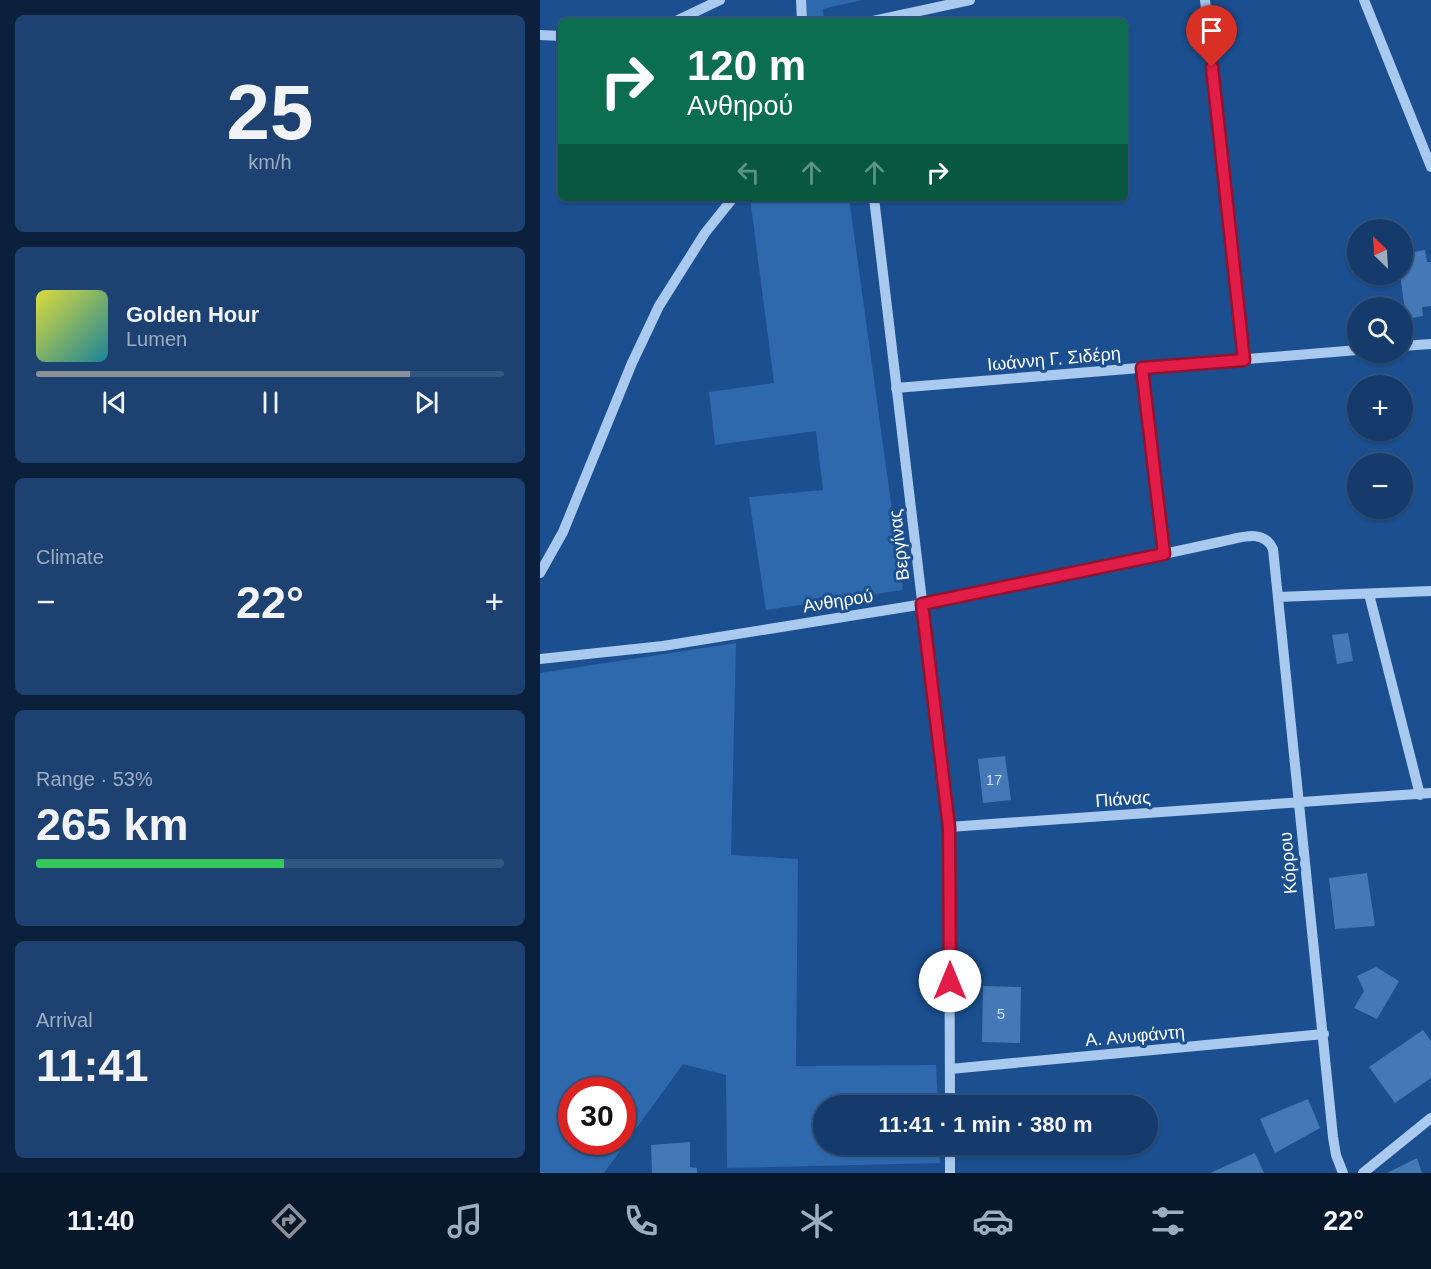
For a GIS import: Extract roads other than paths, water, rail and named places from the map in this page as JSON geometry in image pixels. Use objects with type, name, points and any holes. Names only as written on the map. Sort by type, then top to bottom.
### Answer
[{"type":"street","points":[[682,18],[720,0]]},
{"type":"street","points":[[801,0],[802,18]]},
{"type":"street","points":[[887,18],[970,0]]},
{"type":"street","points":[[1205,0],[1244,360]]},
{"type":"street","points":[[1364,0],[1431,167]]},
{"type":"street","points":[[540,35],[558,36]]},
{"type":"street","points":[[540,573],[563,532],[632,363],[659,306],[705,233],[731,201]]},
{"type":"street","name":"Βεργίνας","points":[[874,201],[949,827],[950,1095]]},
{"type":"street","points":[[1413,345],[1431,344]]},
{"type":"street","name":"Ιωάννη Γ. Σιδέρη","points":[[896,388],[1347,351]]},
{"type":"street","points":[[1142,368],[1164,554]]},
{"type":"street","name":"Ανθηρού","points":[[540,659],[663,646],[922,604],[1252,536],[1262,537],[1270,542],[1273,549]]},
{"type":"street","name":"Κόρρου","points":[[1273,549],[1333,1137],[1336,1155],[1343,1173]]},
{"type":"street","points":[[1278,597],[1431,591]]},
{"type":"street","points":[[1369,594],[1425,794]]},
{"type":"street","name":"Πιάνας","points":[[949,827],[1425,794]]},
{"type":"street","name":"Α. Ανυφάντη","points":[[950,1069],[1324,1034]]},
{"type":"street","points":[[1363,1173],[1431,1119]]},
{"type":"street","points":[[950,1155],[950,1173]]}]
